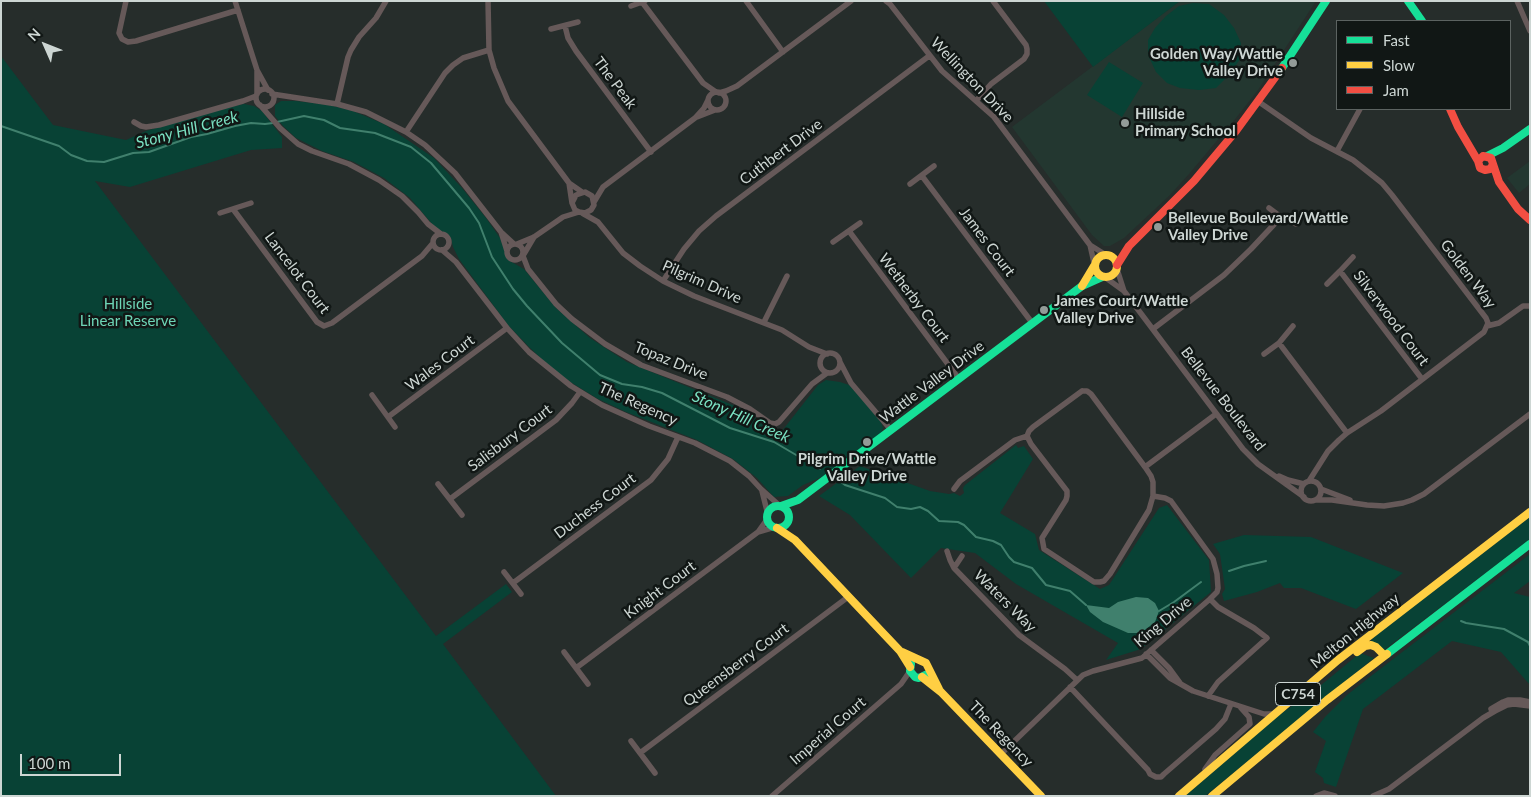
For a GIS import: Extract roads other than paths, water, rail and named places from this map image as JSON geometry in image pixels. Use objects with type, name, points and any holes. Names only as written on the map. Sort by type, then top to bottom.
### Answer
[{"type":"main road","points":[[1129,246],[1108,255],[1100,256],[1094,265],[1096,273],[1104,277],[1113,275],[1129,246],[1194,181],[1222,149],[1259,102],[1326,1]]},
{"type":"main road","points":[[1408,1],[1421,20]]},
{"type":"main road","points":[[1450,110],[1458,127],[1470,144],[1480,168],[1499,182]]},
{"type":"main road","points":[[1485,170],[1490,169],[1490,160],[1530,128]]},
{"type":"main road","points":[[1470,144],[1490,160],[1499,182],[1518,209],[1530,220]]},
{"type":"main road","points":[[1478,162],[1481,157],[1490,160]]},
{"type":"main road","points":[[1108,255],[1114,259],[1117,267]]},
{"type":"main road","name":"Wattle Valley Drive","points":[[1082,286],[1094,265]]},
{"type":"main road","name":"Wattle Valley Drive","points":[[780,506],[798,500],[1082,286],[1104,277]]},
{"type":"main road","name":"Wattle Valley Drive","points":[[789,518],[798,500]]},
{"type":"main road","points":[[795,540],[787,510],[780,506],[773,507],[768,517],[770,524],[795,540],[900,651],[913,675],[919,677],[927,674],[928,668],[926,663],[900,651]]},
{"type":"main road","name":"Melton Highway","points":[[1179,796],[1338,660],[1530,512]]},
{"type":"main road","points":[[776,527],[786,525],[789,518]]},
{"type":"main road","name":"C754","points":[[1212,796],[1327,700],[1530,544]]},
{"type":"main road","points":[[1277,711],[1303,696],[1365,646],[1374,646],[1384,656]]},
{"type":"main road","points":[[910,669],[913,662],[919,660]]},
{"type":"main road","name":"The Regency","points":[[928,668],[941,692]]},
{"type":"main road","name":"The Regency","points":[[919,677],[941,692],[1041,796]]},
{"type":"street","points":[[126,1],[119,33],[122,39],[130,42],[238,10]]},
{"type":"street","points":[[235,1],[257,70],[273,98],[271,103],[273,120]]},
{"type":"street","points":[[337,104],[351,50],[358,37],[376,18],[386,1]]},
{"type":"street","points":[[488,1],[489,50],[494,68],[508,101],[569,183],[592,196],[594,203]]},
{"type":"street","points":[[746,1],[783,52]]},
{"type":"street","points":[[563,217],[576,195],[603,187],[695,118],[713,93],[726,91],[737,86],[851,1]]},
{"type":"street","points":[[976,100],[991,84],[1024,58],[1028,49],[993,1]]},
{"type":"street","points":[[1517,1],[1530,31]]},
{"type":"street","points":[[631,6],[644,2],[702,83],[710,108],[715,110]]},
{"type":"street","name":"Wellington Drive","points":[[889,2],[929,56],[953,82],[976,100],[997,122],[1090,245],[1108,255]]},
{"type":"street","points":[[551,29],[578,22]]},
{"type":"street","name":"The Peak","points":[[565,26],[568,38],[576,51],[650,152]]},
{"type":"street","points":[[406,132],[449,69],[463,58],[489,50]]},
{"type":"street","name":"Cuthbert Drive","points":[[663,281],[689,243],[716,216],[929,56]]},
{"type":"street","points":[[257,70],[256,100],[287,135],[298,144],[312,151],[349,164],[379,180],[402,196],[428,224],[448,238],[449,243],[446,248],[440,250],[435,247],[428,224]]},
{"type":"street","points":[[702,83],[723,95],[726,102]]},
{"type":"street","points":[[695,118],[715,110],[721,110],[737,86]]},
{"type":"street","points":[[134,122],[141,126],[151,127],[243,101],[263,90],[291,98],[337,104],[366,112],[406,132],[425,145],[455,173],[500,232],[523,248],[523,255]]},
{"type":"street","points":[[243,101],[264,107],[271,103],[291,98]]},
{"type":"street","name":"Golden Way","points":[[1259,102],[1311,138],[1363,167],[1382,183],[1486,318],[1487,326],[1484,332],[1368,420],[1347,432],[1333,445],[1307,483]]},
{"type":"street","points":[[1337,151],[1359,110]]},
{"type":"street","points":[[910,184],[934,166]]},
{"type":"street","name":"James Court","points":[[922,176],[1033,324]]},
{"type":"street","points":[[569,183],[573,207],[580,213]]},
{"type":"street","points":[[507,251],[509,246],[534,237],[563,217],[588,212],[603,187]]},
{"type":"street","points":[[220,213],[251,203]]},
{"type":"street","name":"Pilgrim Drive","points":[[594,203],[598,222]]},
{"type":"street","points":[[1270,208],[1281,217],[1296,224]]},
{"type":"street","name":"Lancelot Court","points":[[232,209],[317,322],[324,326],[332,323],[422,256],[433,241]]},
{"type":"street","name":"Pilgrim Drive","points":[[580,213],[598,222],[624,253],[663,281],[694,296],[782,330],[809,347],[827,354]]},
{"type":"street","points":[[1153,329],[1224,275],[1281,217]]},
{"type":"street","points":[[833,242],[860,222]]},
{"type":"street","name":"Wetherby Court","points":[[849,231],[959,379]]},
{"type":"street","points":[[500,232],[508,256],[515,260],[523,255],[534,237]]},
{"type":"street","points":[[433,241],[436,236],[441,234]]},
{"type":"street","name":"The Regency","points":[[449,243],[456,262]]},
{"type":"street","name":"Wellington Drive","points":[[1090,245],[1094,265]]},
{"type":"street","name":"Lancelot Court","points":[[422,256],[440,250]]},
{"type":"street","name":"The Regency","points":[[440,250],[456,262],[507,328],[529,352],[552,372],[602,406],[703,447],[730,461],[749,476],[780,506]]},
{"type":"street","name":"Topaz Drive","points":[[523,255],[528,269]]},
{"type":"street","name":"Silverwood Court","points":[[1327,284],[1352,257]]},
{"type":"street","name":"Topaz Drive","points":[[515,260],[528,269],[556,304],[572,319],[605,344],[641,365],[727,397],[770,423],[775,424],[781,420],[812,384],[830,372]]},
{"type":"street","name":"Bellevue Boulevard","points":[[1117,267],[1124,291]]},
{"type":"street","name":"Silverwood Court","points":[[1340,271],[1422,379]]},
{"type":"street","points":[[764,322],[787,276]]},
{"type":"street","name":"Bellevue Boulevard","points":[[1104,277],[1124,291],[1244,449],[1268,471],[1304,497]]},
{"type":"street","points":[[1487,326],[1499,323],[1523,306],[1530,306]]},
{"type":"street","points":[[1264,354],[1279,343],[1293,326]]},
{"type":"street","name":"Wales Court","points":[[388,417],[507,328]]},
{"type":"street","points":[[1279,343],[1347,432]]},
{"type":"street","name":"Pilgrim Drive","points":[[809,347],[821,364]]},
{"type":"street","points":[[851,383],[830,372],[821,364],[824,355],[835,355],[851,383],[891,430]]},
{"type":"street","points":[[830,372],[838,368],[840,362]]},
{"type":"street","name":"Topaz Drive","points":[[812,384],[821,364]]},
{"type":"street","name":"Salisbury Court","points":[[450,499],[556,420],[580,392]]},
{"type":"street","points":[[954,489],[960,481],[1014,440],[1027,436],[1030,429],[1079,392],[1091,394],[1145,467],[1153,482],[1153,496],[1149,510],[1110,574],[1104,580],[1094,582],[1048,552],[1042,546],[1042,538],[1066,500],[1067,491],[1027,436]]},
{"type":"street","points":[[372,395],[396,426]]},
{"type":"street","points":[[1145,467],[1216,414]]},
{"type":"street","points":[[1367,506],[1307,483],[1301,492],[1309,500],[1332,500],[1367,506],[1393,506],[1403,503],[1424,494],[1530,414]]},
{"type":"street","name":"Duchess Court","points":[[513,584],[651,480],[668,459],[678,437]]},
{"type":"street","name":"Golden Way","points":[[1320,487],[1321,463]]},
{"type":"street","name":"Bellevue Boulevard","points":[[1268,471],[1288,480],[1307,483]]},
{"type":"street","points":[[438,484],[462,515]]},
{"type":"street","points":[[1315,500],[1320,496],[1320,487]]},
{"type":"street","points":[[761,489],[768,517]]},
{"type":"street","name":"King Drive","points":[[1001,754],[1077,680],[1087,673],[1142,658],[1215,595],[1218,588],[1213,559],[1170,501],[1153,496]]},
{"type":"street","name":"Knight Court","points":[[576,668],[758,532],[768,517]]},
{"type":"street","name":"Knight Court","points":[[758,532],[776,527]]},
{"type":"street","name":"Waters Way","points":[[947,551],[954,568],[1019,635],[1077,680]]},
{"type":"street","points":[[954,568],[962,556]]},
{"type":"street","points":[[504,572],[521,594]]},
{"type":"street","name":"Queensberry Court","points":[[640,753],[848,597]]},
{"type":"street","points":[[1208,696],[1218,682],[1267,638],[1254,628],[1218,607],[1210,599]]},
{"type":"street","points":[[1151,650],[1169,668],[1181,685]]},
{"type":"street","points":[[564,652],[588,684]]},
{"type":"street","points":[[1146,654],[1170,678],[1193,691],[1264,714],[1277,711]]},
{"type":"street","name":"Imperial Court","points":[[772,796],[901,684],[910,669]]},
{"type":"street","name":"Imperial Court","points":[[901,684],[919,677]]},
{"type":"street","points":[[1070,687],[1148,770],[1158,777],[1216,729],[1225,719],[1231,704]]},
{"type":"street","points":[[1483,718],[1491,709],[1503,702],[1514,700],[1530,702]]},
{"type":"street","points":[[1377,795],[1397,783],[1483,718],[1507,705],[1521,704],[1530,706]]},
{"type":"street","points":[[1196,780],[1215,755],[1250,724],[1248,714],[1240,707]]},
{"type":"street","points":[[631,741],[655,772]]},
{"type":"street","points":[[1316,796],[1324,793],[1330,795]]},
{"type":"waterway","name":"Stony Hill Creek","points":[[277,122],[304,116],[324,120],[340,128],[375,133],[411,147],[431,163],[469,208],[479,223],[492,257],[513,289],[527,306],[562,343],[600,375],[622,384],[662,393],[730,428],[774,442],[820,469]]},
{"type":"waterway","name":"Stony Hill Creek","points":[[1,126],[59,146],[71,155],[87,161],[104,162],[133,153],[149,152],[191,137],[235,126],[251,123],[273,123]]},
{"type":"waterway","name":"Stony Hill Creek","points":[[841,482],[885,498],[897,507],[911,509],[920,507],[928,511],[939,521],[958,522],[964,525],[976,537],[1001,545],[1014,562],[1032,568],[1046,585],[1070,591],[1086,605]]},
{"type":"waterway","name":"Stony Hill Creek","points":[[1229,571],[1266,561]]},
{"type":"waterway","name":"Stony Hill Creek","points":[[1159,611],[1201,582]]},
{"type":"waterway","name":"Stony Hill Creek","points":[[1461,621],[1504,629],[1528,642],[1530,646]]},
{"type":"place","name":"Golden Way/Wattle Valley Drive","points":[[1293,63]]},
{"type":"place","name":"Hillside Primary School","points":[[1125,123]]},
{"type":"place","name":"Bellevue Boulevard/Wattle Valley Drive","points":[[1158,227]]},
{"type":"place","name":"James Court/Wattle Valley Drive","points":[[1044,310]]},
{"type":"place","name":"Pilgrim Drive/Wattle Valley Drive","points":[[867,442]]},
{"type":"park label","name":"Hillside Linear Reserve","points":[[128,312]]}]
